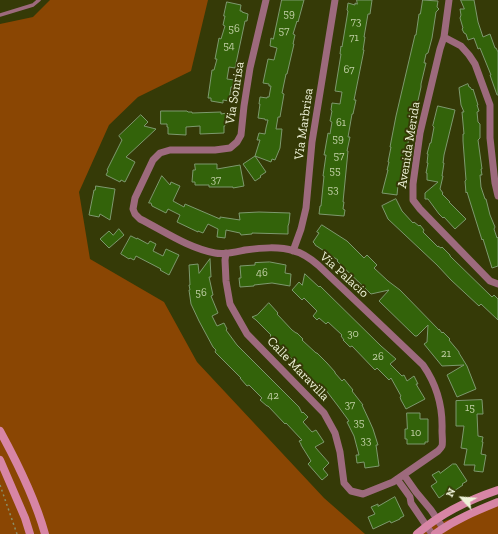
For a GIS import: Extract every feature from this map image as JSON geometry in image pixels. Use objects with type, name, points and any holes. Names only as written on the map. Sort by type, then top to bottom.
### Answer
[{"type":"main road","points":[[0,431],[18,464],[40,516],[45,534]]},
{"type":"main road","points":[[0,460],[25,518],[30,534]]},
{"type":"main road","points":[[417,534],[437,518],[459,506],[478,496],[498,490]]},
{"type":"main road","points":[[434,534],[479,509],[498,502]]},
{"type":"street","name":"Via Sonrisa","points":[[133,209],[135,198],[150,166],[153,160],[160,153],[170,150],[215,150],[230,148],[237,142],[241,135],[250,68],[266,0]]},
{"type":"street","name":"Via Marbrisa","points":[[293,251],[301,229],[306,208],[312,142],[335,0]]},
{"type":"street","name":"Avenida Merida","points":[[449,0],[444,37],[420,133],[413,184],[413,200],[490,281],[498,284]]},
{"type":"street","points":[[444,37],[461,46],[469,55],[475,64],[490,105],[490,138],[498,196]]},
{"type":"street","name":"Via Palacio","points":[[133,209],[135,214],[140,219],[183,242],[216,253],[261,248],[276,248],[300,253],[318,265],[423,365],[432,380],[439,398],[442,421],[442,446],[438,451],[404,475]]},
{"type":"street","name":"Calle Maravilla","points":[[226,253],[226,281],[230,304],[247,334],[324,413],[335,433],[340,452],[344,483],[351,491],[363,494],[397,479]]},
{"type":"street","points":[[434,534],[411,503],[410,497],[397,479],[404,475],[443,528]]},
{"type":"street","points":[[410,497],[416,492]]},
{"type":"lane","points":[[0,15],[33,5],[38,0]]},
{"type":"path","points":[[0,485],[17,534]]},
{"type":"shaded area","points":[[50,0],[208,0],[191,71],[138,97],[109,125],[79,192],[90,259],[164,302],[197,362],[324,498],[365,534],[0,534],[0,24],[33,17]]},
{"type":"shaded area","points":[[498,502],[498,534],[412,534],[425,528]]},
{"type":"building","points":[[282,0],[304,0],[293,34],[295,35],[294,44],[286,74],[282,93],[284,94],[280,117],[278,117],[276,129],[282,129],[280,148],[275,160],[272,159],[271,162],[255,156],[260,140],[257,140],[259,133],[265,134],[268,120],[258,118],[259,104],[260,97],[269,97],[271,86],[263,83],[268,59],[274,60],[277,48],[270,46]]},
{"type":"building","points":[[357,0],[372,0],[370,14],[368,14],[364,37],[364,50],[354,100],[356,100],[348,137],[350,137],[347,151],[343,202],[343,209],[345,210],[344,216],[319,214],[326,155],[324,155],[328,133],[330,134],[332,122],[330,121],[332,103],[340,104],[342,92],[335,91],[348,3],[355,5],[355,3],[357,4]]},
{"type":"building","points":[[423,0],[438,1],[437,7],[439,9],[436,12],[432,38],[424,63],[426,63],[417,105],[413,114],[410,129],[411,131],[404,159],[402,174],[404,175],[400,186],[398,185],[397,195],[382,193],[388,170],[390,147],[396,116]]},
{"type":"building","points":[[461,0],[474,0],[478,22],[483,37],[490,34],[498,52],[498,95],[480,48],[478,49],[474,38],[468,40],[462,29],[460,9],[464,9]]},
{"type":"building","points":[[227,2],[241,5],[240,11],[248,14],[247,21],[245,21],[235,68],[229,67],[227,79],[234,80],[233,87],[231,87],[229,101],[223,100],[223,103],[211,101],[211,98],[208,98],[212,70],[214,70],[217,59],[215,59],[219,38],[221,39],[225,26],[223,25]]},
{"type":"building","points":[[468,84],[472,90],[473,89],[479,111],[477,112],[478,122],[480,124],[480,138],[478,140],[482,169],[482,175],[480,175],[481,187],[495,227],[494,229],[497,238],[498,237],[498,266],[492,268],[467,192],[466,193],[462,112],[464,112],[461,105],[459,88]]},
{"type":"building","points":[[438,106],[455,110],[444,155],[443,176],[440,189],[443,193],[442,194],[466,219],[455,229],[444,217],[443,218],[439,214],[428,199],[425,199],[425,193],[438,182],[427,180],[426,173],[428,163],[427,154],[431,143]]},
{"type":"building","points":[[161,111],[227,113],[228,124],[225,124],[224,126],[224,133],[200,134],[200,126],[186,127],[186,135],[168,134],[167,124],[161,124]]},
{"type":"building","points":[[141,115],[148,122],[144,126],[156,129],[126,157],[135,162],[125,182],[121,180],[120,182],[106,175],[107,170],[122,140],[119,136]]},
{"type":"building","points":[[255,156],[266,172],[255,181],[243,164]]},
{"type":"building","points":[[195,164],[217,164],[217,169],[240,165],[244,186],[233,188],[195,185],[195,182],[192,182]]},
{"type":"building","points":[[162,176],[170,185],[171,182],[180,186],[173,201],[184,207],[185,204],[220,219],[220,217],[240,220],[239,213],[290,213],[288,234],[252,233],[241,235],[240,233],[226,230],[225,238],[217,237],[218,229],[208,224],[203,233],[198,232],[177,222],[180,215],[168,209],[166,213],[149,203]]},
{"type":"building","points":[[96,186],[115,189],[110,220],[100,214],[99,217],[89,215]]},
{"type":"building","points":[[396,199],[402,211],[413,223],[414,222],[419,226],[420,225],[424,230],[423,232],[438,247],[442,247],[492,297],[494,295],[498,299],[498,320],[481,304],[479,306],[388,219],[382,206]]},
{"type":"building","points":[[322,225],[347,241],[364,258],[367,255],[377,265],[374,268],[400,290],[442,333],[443,332],[450,339],[449,340],[459,352],[467,366],[476,389],[457,397],[447,375],[464,365],[442,366],[424,344],[427,342],[428,325],[417,336],[415,336],[379,301],[389,290],[371,294],[337,261],[338,260],[315,245],[313,242]]},
{"type":"building","points":[[119,229],[124,235],[109,248],[100,239],[109,231],[113,235]]},
{"type":"building","points":[[131,236],[148,244],[150,241],[156,244],[153,251],[163,256],[166,249],[179,255],[169,275],[160,270],[161,269],[136,256],[134,260],[121,254]]},
{"type":"building","points":[[210,259],[211,277],[209,277],[213,295],[211,296],[218,313],[212,316],[217,326],[224,323],[227,329],[226,330],[237,345],[299,407],[302,413],[303,412],[308,417],[303,422],[312,432],[316,430],[324,442],[315,447],[329,463],[323,469],[328,475],[322,480],[308,464],[311,461],[299,441],[302,440],[286,423],[285,424],[268,406],[260,400],[262,398],[249,385],[247,386],[215,352],[216,350],[199,321],[191,304],[189,290],[189,265],[198,264],[199,273]]},
{"type":"building","points":[[270,262],[286,265],[285,273],[291,274],[290,286],[272,283],[240,287],[240,266]]},
{"type":"building","points":[[305,274],[319,287],[320,286],[396,359],[390,364],[402,376],[404,375],[407,381],[414,376],[418,384],[416,384],[425,399],[406,409],[391,378],[389,380],[377,368],[375,370],[352,346],[350,347],[343,340],[342,335],[328,322],[326,324],[319,318],[317,320],[313,316],[317,311],[304,298],[302,300],[292,290],[299,282],[302,285]]},
{"type":"building","points":[[269,303],[292,330],[297,333],[303,339],[302,340],[327,363],[342,381],[344,379],[353,390],[352,391],[363,405],[373,429],[378,445],[376,445],[379,466],[365,468],[364,462],[357,463],[356,455],[359,455],[354,436],[347,422],[349,421],[325,389],[323,391],[311,380],[270,336],[271,335],[252,317],[257,315]]},
{"type":"building","points":[[482,400],[483,414],[477,414],[478,436],[483,437],[481,454],[486,455],[483,472],[474,471],[475,465],[464,465],[467,449],[461,448],[464,426],[456,426],[456,401]]},
{"type":"building","points":[[407,413],[420,413],[420,419],[428,419],[428,442],[425,442],[425,444],[407,444],[407,439],[405,439],[405,429],[407,429]]},
{"type":"building","points":[[453,464],[456,464],[467,481],[448,495],[446,493],[439,498],[431,486],[437,482],[432,475],[439,471],[440,473]]},
{"type":"building","points":[[395,497],[404,516],[391,523],[390,521],[373,529],[368,517],[375,514],[371,507],[378,504],[378,506]]}]
